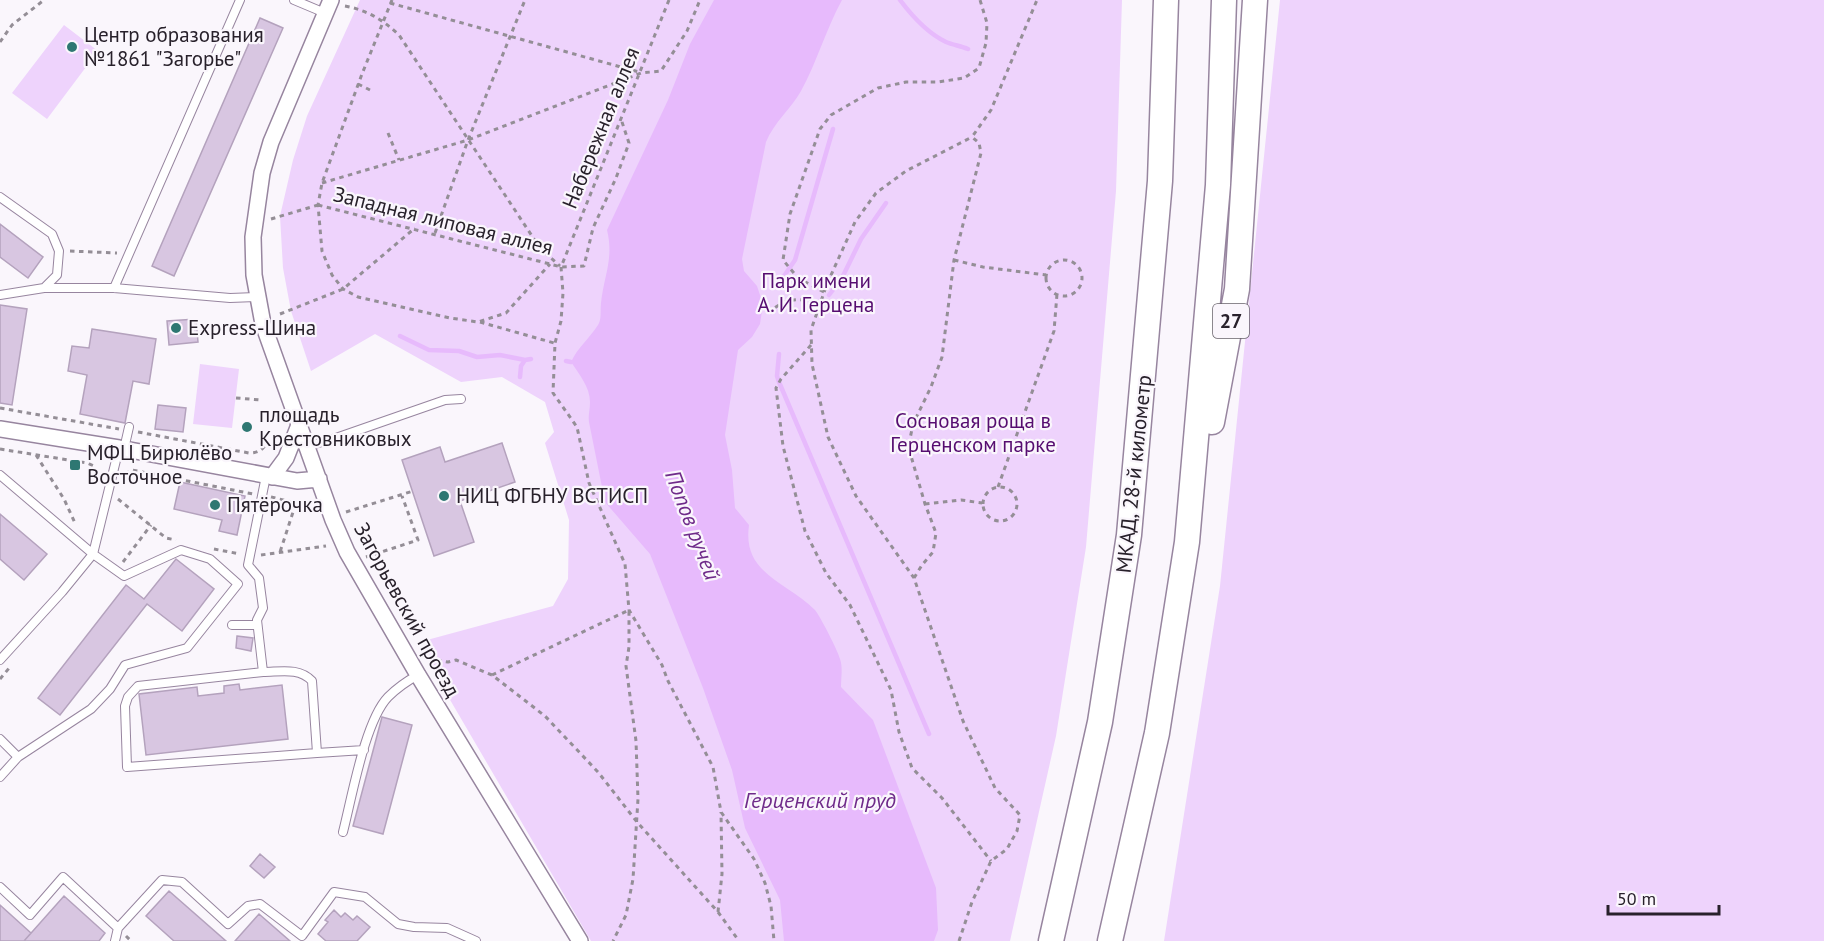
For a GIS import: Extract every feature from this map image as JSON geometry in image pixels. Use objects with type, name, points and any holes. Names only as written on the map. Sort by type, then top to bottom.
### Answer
[{"type":"highway","name":"МКАД, 28-й километр","points":[[1051,941],[1100,722],[1130,535],[1160,181],[1166,0]]},
{"type":"highway","points":[[1110,941],[1157,733],[1187,542],[1220,150],[1224,0]]},
{"type":"highway","name":"27","points":[[1173,637],[1237,289],[1255,0]]},
{"type":"street","name":"Загорьевский проезд","points":[[333,6],[271,142],[262,173],[253,237],[256,297],[263,324],[333,520],[347,552],[418,675],[580,941]]},
{"type":"street","points":[[269,477],[286,458],[299,425]]},
{"type":"street","points":[[0,429],[121,448],[269,477],[297,481],[319,479]]},
{"type":"lane","points":[[114,288],[240,0]]},
{"type":"lane","points":[[294,0],[333,6]]},
{"type":"lane","points":[[0,196],[52,234],[59,251],[57,275],[44,288]]},
{"type":"lane","points":[[0,295],[44,288],[114,288],[230,298],[256,297]]},
{"type":"lane","points":[[307,446],[445,400],[461,399]]},
{"type":"lane","points":[[0,660],[93,554],[111,496],[121,448],[129,427]]},
{"type":"lane","points":[[0,475],[93,554],[123,576],[181,550],[210,559],[238,584],[188,648],[125,665],[110,689],[91,709],[18,757],[0,777]]},
{"type":"lane","points":[[262,672],[257,625],[263,608],[259,578],[247,565],[261,495],[269,477]]},
{"type":"lane","points":[[232,625],[257,625]]},
{"type":"lane","points":[[0,644],[8,651]]},
{"type":"lane","points":[[317,753],[312,681],[304,674],[294,671],[262,672],[138,686],[128,697],[125,706],[127,767],[364,750]]},
{"type":"lane","points":[[343,832],[376,713],[387,698],[418,675]]},
{"type":"lane","points":[[0,739],[18,757]]},
{"type":"lane","points":[[0,887],[30,915],[63,878],[118,928]]},
{"type":"lane","points":[[115,941],[118,928],[162,880],[182,882],[228,924],[248,906],[260,904],[302,938],[334,892],[365,897],[398,924],[447,928],[476,941]]},
{"type":"path","points":[[0,42],[12,25],[44,0]]},
{"type":"path","points":[[435,233],[468,140],[525,0]]},
{"type":"path","name":"Набережная аллея","points":[[561,267],[669,0]]},
{"type":"path","points":[[322,183],[468,140],[641,73],[661,70],[687,31],[700,0]]},
{"type":"path","points":[[825,292],[798,278],[783,260],[790,214],[820,129],[831,115],[878,88],[906,82],[938,82],[964,78],[978,69],[986,43],[987,23],[980,0]]},
{"type":"path","points":[[959,941],[972,902],[991,861],[1007,849],[1017,831],[1020,815],[995,788],[963,721],[914,578],[856,496],[828,437],[812,364],[811,330],[855,222],[876,193],[906,171],[972,137],[991,110],[1037,0]]},
{"type":"path","points":[[555,343],[478,322],[358,297],[343,289],[332,275],[321,251],[318,205],[322,183],[391,1],[641,73]]},
{"type":"path","points":[[333,6],[356,8],[383,20],[399,35],[540,248],[561,267],[562,312],[555,343],[553,393],[577,427],[589,483],[625,564],[629,610],[629,647],[626,666],[636,741],[637,822],[632,888],[626,915],[613,941]]},
{"type":"path","points":[[358,84],[370,90]]},
{"type":"path","points":[[561,267],[584,266],[593,228],[629,143],[621,119]]},
{"type":"path","points":[[387,133],[399,160]]},
{"type":"path","points":[[914,578],[933,552],[936,533],[911,456],[910,439],[913,424],[931,387],[942,357],[954,260],[981,153],[979,143],[972,137]]},
{"type":"path","points":[[269,219],[318,205]]},
{"type":"path","name":"Западная липовая аллея","points":[[318,205],[561,267]]},
{"type":"path","points":[[280,314],[343,289],[415,228]]},
{"type":"path","points":[[59,251],[129,253]]},
{"type":"path","points":[[954,260],[983,267],[1046,274]]},
{"type":"path","points":[[1061,260],[1074,263],[1079,269],[1081,283],[1077,289],[1064,295],[1057,294],[1048,286],[1046,274],[1054,263],[1061,260]]},
{"type":"path","points":[[478,322],[506,313],[550,264]]},
{"type":"path","points":[[998,487],[1054,331],[1057,294]]},
{"type":"path","points":[[768,313],[777,306],[792,300],[801,299],[820,306]]},
{"type":"path","points":[[811,344],[776,388],[783,446],[805,531],[826,573],[850,605],[891,690],[899,732],[912,768],[942,798],[991,861]]},
{"type":"path","points":[[236,398],[261,400]]},
{"type":"path","points":[[0,449],[87,463],[93,466],[99,480],[96,492],[111,496],[166,538],[177,540]]},
{"type":"path","points":[[36,455],[79,527]]},
{"type":"path","points":[[111,496],[119,481],[132,470],[296,502],[280,552]]},
{"type":"path","points":[[998,487],[1009,489],[1014,494],[1017,508],[1008,519],[994,520],[984,510],[983,503],[990,490],[998,487]]},
{"type":"path","points":[[346,512],[413,491]]},
{"type":"path","points":[[366,557],[418,540],[402,496]]},
{"type":"path","points":[[925,504],[961,500],[983,503]]},
{"type":"path","points":[[119,567],[151,525]]},
{"type":"path","points":[[208,547],[247,565],[280,552],[326,546]]},
{"type":"path","points":[[492,675],[629,610]]},
{"type":"path","points":[[629,610],[662,665],[713,767],[721,812],[723,864],[718,912]]},
{"type":"path","points":[[428,659],[448,662],[456,660],[492,675],[545,716],[598,772],[637,822],[718,912],[739,941]]},
{"type":"path","points":[[721,812],[754,858],[761,875],[771,906],[774,941]]},
{"type":"green space","name":"Парк имени А. И. Герцена","points":[[360,0],[1122,0],[1116,191],[1086,547],[1056,736],[1010,941],[591,941],[432,669],[427,640],[553,606],[568,579],[569,520],[545,443],[554,432],[545,402],[502,377],[461,382],[375,334],[311,371],[291,311],[283,268],[280,216],[293,160],[307,116]]},
{"type":"green space","points":[[1280,0],[1824,0],[1824,941],[1164,941],[1220,586]]},
{"type":"green space","points":[[64,25],[98,51],[47,119],[12,93]]},
{"type":"green space","points":[[200,364],[239,369],[232,428],[193,424]]},
{"type":"water","name":"Герценский пруд","points":[[714,0],[842,0],[801,91],[773,128],[766,142],[742,259],[744,271],[757,286],[763,304],[760,324],[752,337],[738,350],[725,435],[732,470],[735,508],[749,525],[752,555],[768,575],[815,610],[840,659],[841,687],[873,720],[936,888],[938,930],[934,941],[784,941],[780,900],[745,828],[732,770],[703,688],[650,554],[605,502],[589,422],[590,396],[571,362],[600,320],[602,293],[609,258],[607,230],[668,100],[690,44]]},
{"type":"building","points":[[260,18],[283,28],[174,276],[152,266]]},
{"type":"building","points":[[0,224],[43,257],[28,278],[0,257]]},
{"type":"building","points":[[0,305],[27,309],[12,405],[0,403]]},
{"type":"building","points":[[196,319],[198,342],[169,345],[167,321]]},
{"type":"building","points":[[92,329],[156,339],[149,384],[133,381],[125,423],[80,414],[87,375],[68,371],[72,346],[89,348]]},
{"type":"building","points":[[158,405],[186,408],[183,432],[155,429]]},
{"type":"building","name":"НИЦ ФГБНУ ВСТИСП","points":[[502,443],[515,482],[460,501],[474,542],[434,556],[402,460],[440,447],[445,462]]},
{"type":"building","points":[[180,482],[245,496],[237,535],[219,531],[222,520],[174,509]]},
{"type":"building","points":[[0,514],[47,554],[24,580],[0,559]]},
{"type":"building","points":[[176,559],[214,589],[182,631],[147,604],[60,715],[38,698],[126,585],[144,599]]},
{"type":"building","points":[[237,636],[253,638],[251,651],[236,648]]},
{"type":"building","points":[[239,684],[240,690],[282,685],[288,739],[146,755],[139,694],[197,687],[198,696],[224,693],[224,686]]},
{"type":"building","points":[[382,717],[412,725],[383,834],[353,826]]},
{"type":"building","points":[[260,854],[275,867],[264,878],[250,866]]},
{"type":"building","points":[[169,891],[226,941],[174,941],[146,916]]},
{"type":"building","points":[[64,896],[105,933],[99,941],[24,941]]},
{"type":"building","points":[[0,905],[31,933],[24,941],[0,941]]},
{"type":"building","points":[[334,910],[341,917],[345,913],[353,920],[357,916],[370,927],[357,941],[326,941],[318,934],[328,922],[325,920]]},
{"type":"building","points":[[259,914],[290,941],[235,941]]},
{"type":"waterway","points":[[900,0],[932,34],[946,42],[968,49]]},
{"type":"waterway","points":[[782,279],[795,260],[833,129]]},
{"type":"waterway","points":[[829,295],[842,278],[861,239],[886,203]]},
{"type":"waterway","points":[[400,336],[429,350],[459,351],[477,357],[500,355],[525,360]]},
{"type":"waterway","points":[[779,354],[777,376],[779,382],[929,734]]},
{"type":"waterway","points":[[520,377],[521,366],[525,360],[531,359]]},
{"type":"waterway","points":[[566,361],[571,362]]},
{"type":"place","name":"Центр образования №1861 \"Загорье\"","points":[[72,47]]},
{"type":"place","name":"Express-Шина","points":[[176,328]]},
{"type":"place","name":"площадь Крестовниковых","points":[[247,427]]},
{"type":"place","name":"МФЦ Бирюлёво Восточное","points":[[75,465]]},
{"type":"place","name":"НИЦ ФГБНУ ВСТИСП","points":[[444,496]]},
{"type":"place","name":"Пятёрочка","points":[[215,505]]},
{"type":"park label","name":"Сосновая роща в Герценском парке","points":[[973,433]]},
{"type":"water label","name":"Попов ручей","points":[[693,525]]}]
